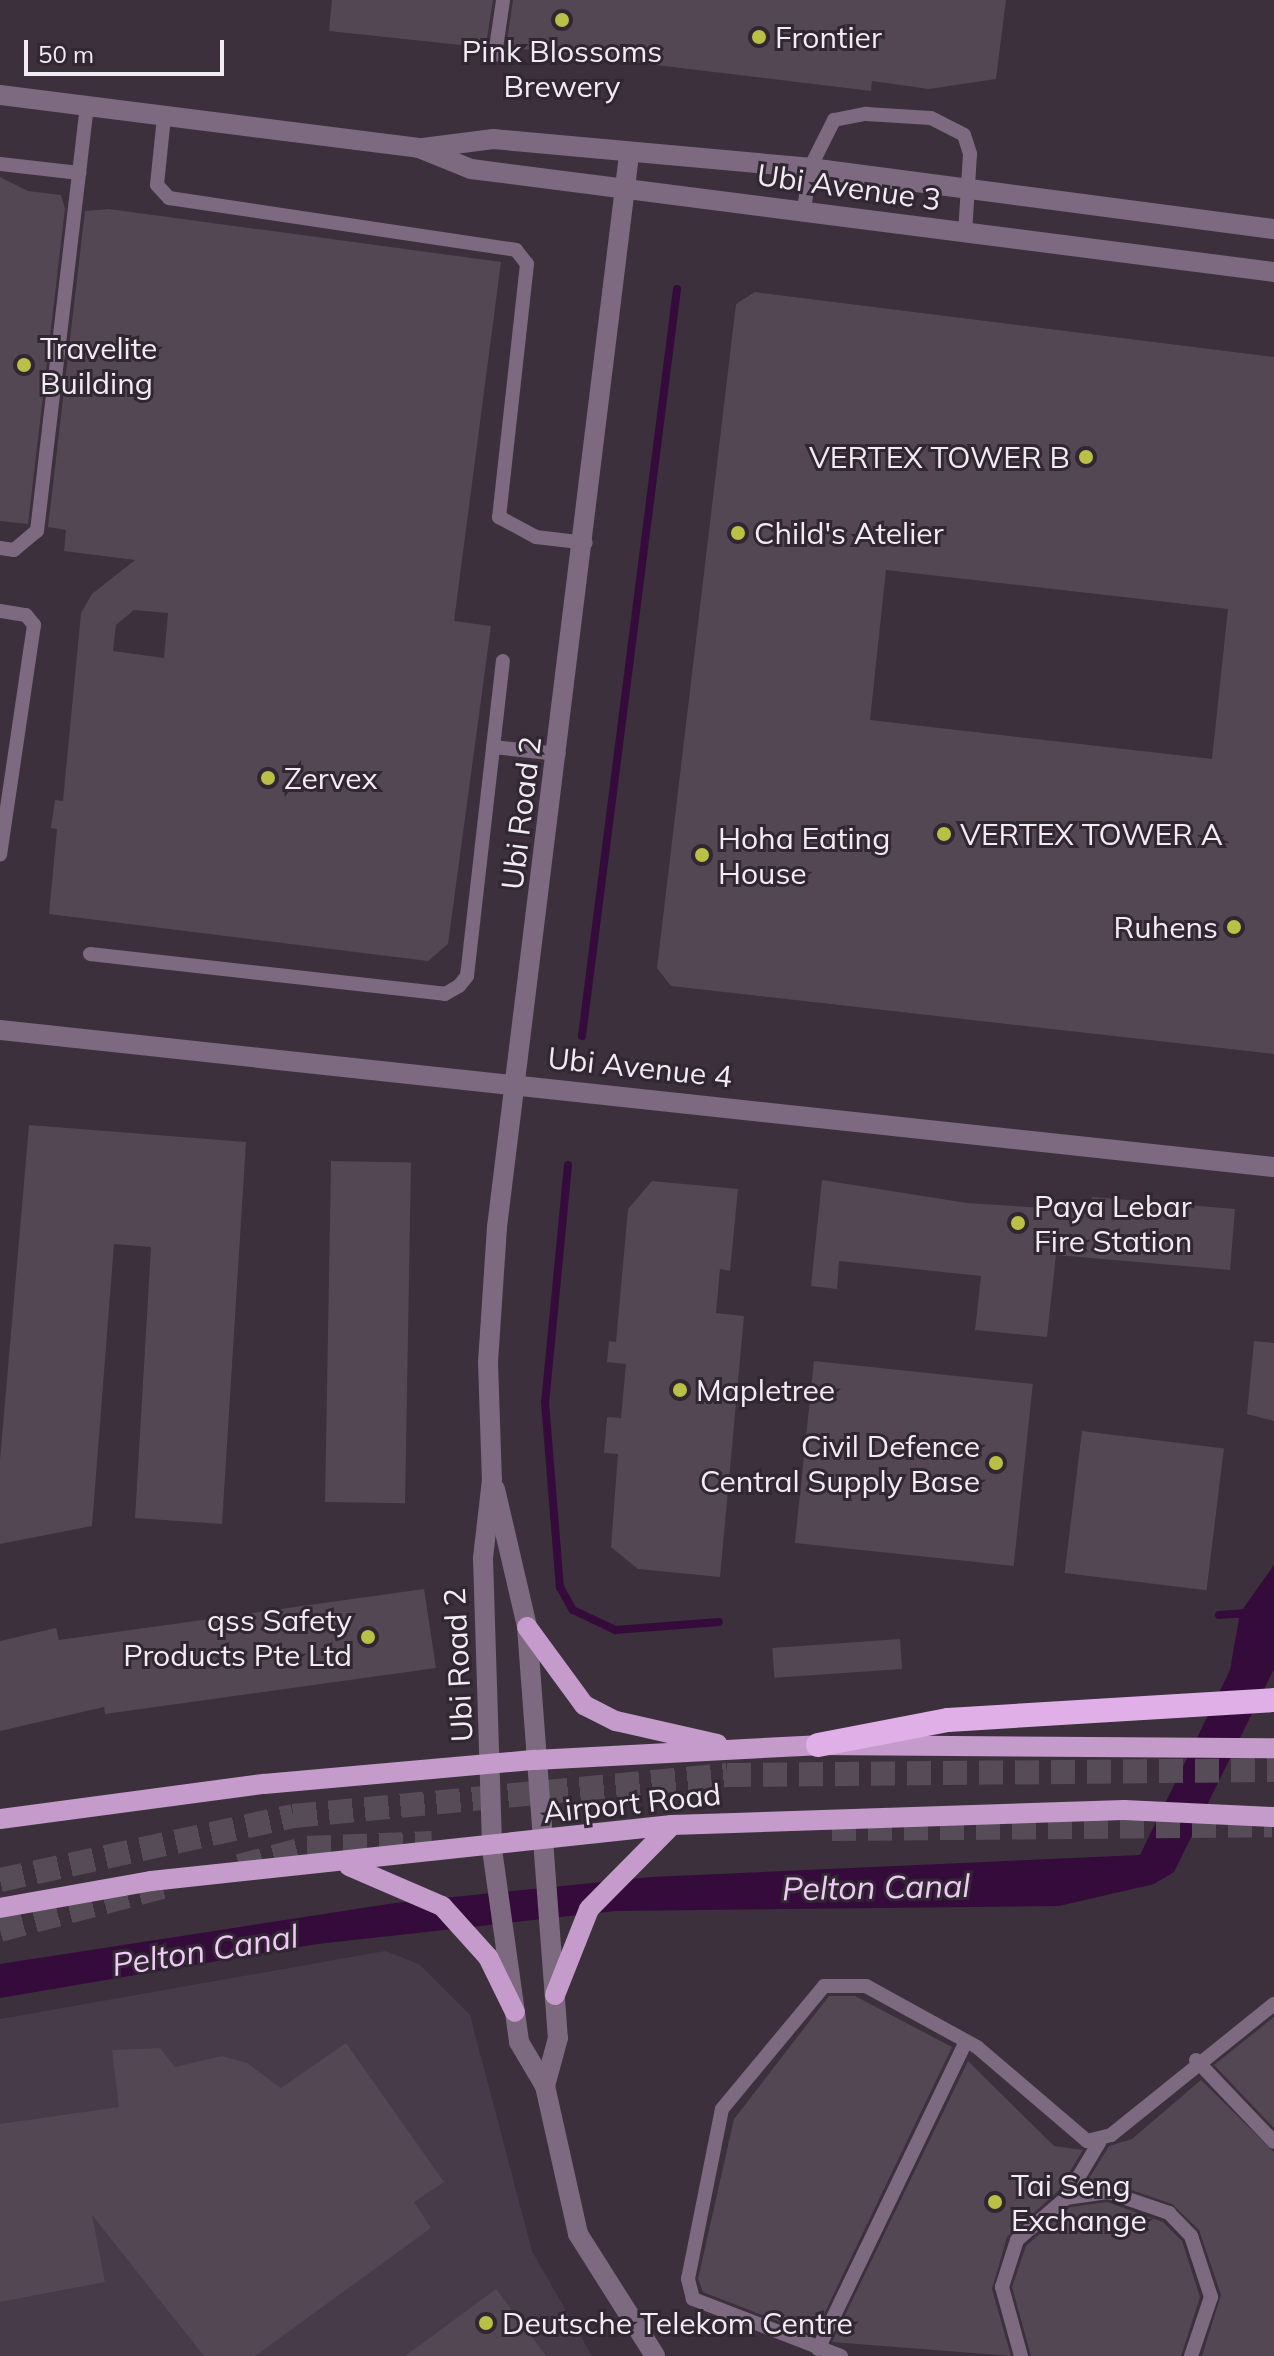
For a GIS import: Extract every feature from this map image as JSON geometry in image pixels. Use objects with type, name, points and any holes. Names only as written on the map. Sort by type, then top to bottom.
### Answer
[{"type":"highway","points":[[818,1745],[948,1720],[1274,1700]]},
{"type":"main road","points":[[527,1627],[584,1705],[616,1721],[738,1749]]},
{"type":"main road","name":"Airport Road","points":[[0,1819],[535,1760],[818,1745],[1274,1748]]},
{"type":"main road","name":"Airport Road","points":[[0,1908],[151,1881],[492,1849],[672,1825],[1124,1810],[1274,1817]]},
{"type":"main road","points":[[555,1995],[589,1909],[672,1825]]},
{"type":"main road","points":[[337,1863],[442,1906],[488,1957],[515,2012]]},
{"type":"street","name":"Ubi Avenue 3","points":[[0,95],[419,148],[493,139],[629,155],[810,168],[1274,229]]},
{"type":"street","name":"Ubi Avenue 3","points":[[419,148],[471,169],[1274,272]]},
{"type":"street","name":"Ubi Road 2","points":[[545,2086],[519,2042],[492,1849],[493,1763],[483,1558],[492,1480],[488,1362],[513,1084],[586,543],[629,155]]},
{"type":"street","name":"Ubi Avenue 4","points":[[0,1030],[1274,1167]]},
{"type":"street","name":"Ubi Road 2","points":[[492,1480],[527,1627],[558,2038],[545,2086]]},
{"type":"street","points":[[545,2086],[578,2234],[655,2356]]},
{"type":"lane","points":[[495,55],[503,0]]},
{"type":"lane","points":[[0,548],[14,550],[37,531],[87,106]]},
{"type":"lane","points":[[804,210],[810,168],[834,120],[866,114],[931,118],[964,135],[971,187],[965,233]]},
{"type":"lane","points":[[164,117],[157,185],[169,198],[516,250],[527,264],[499,517],[536,537],[586,543]]},
{"type":"lane","points":[[0,164],[79,173]]},
{"type":"lane","points":[[0,611],[26,615],[34,625],[0,855]]},
{"type":"lane","points":[[90,954],[445,994],[467,976],[503,661]]},
{"type":"lane","points":[[493,747],[559,754]]},
{"type":"lane","points":[[966,2042],[832,2354],[693,2299],[688,2279],[722,2109],[824,1986],[866,1986],[966,2042],[1076,2136],[1100,2141]]},
{"type":"lane","points":[[1017,2355],[1003,2313],[1007,2263],[1033,2221],[1066,2198],[1100,2141],[1196,2060],[1274,2004]]},
{"type":"lane","points":[[1196,2060],[1274,2142]]},
{"type":"lane","points":[[1066,2198],[1108,2192],[1140,2198],[1191,2236],[1211,2297],[1191,2356]]},
{"type":"shaded area","points":[[385,1951],[419,1964],[470,2015],[532,2251],[592,2356],[0,2356],[0,2019]]},
{"type":"water","name":"Pelton Canal","points":[[1274,1565],[1274,1669],[1174,1872],[1154,1884],[1059,1906],[615,1911],[317,1944],[0,1998],[0,1964],[395,1903],[651,1877],[1140,1855],[1230,1670],[1240,1613]]},
{"type":"building","points":[[332,0],[493,0],[486,45],[479,47],[329,31]]},
{"type":"building","name":"Frontier","points":[[513,0],[1006,0],[996,79],[929,89],[872,81],[871,91],[506,47]]},
{"type":"building","name":"Travelite Building","points":[[0,177],[28,191],[61,195],[65,209],[28,524],[0,521]]},
{"type":"building","points":[[109,209],[501,262],[454,621],[491,626],[448,944],[428,961],[49,914],[57,829],[51,828],[55,800],[63,801],[81,613],[92,594],[135,560],[64,551],[66,530],[48,527],[85,211]],"holes":[[[134,610],[168,613],[164,658],[113,651],[116,625]]]},
{"type":"building","points":[[755,292],[1274,357],[1274,1054],[671,986],[657,968],[736,304]],"holes":[[[886,570],[1228,609],[1212,759],[870,720]]]},
{"type":"building","points":[[29,1125],[246,1142],[222,1524],[135,1518],[151,1247],[114,1244],[92,1526],[0,1544],[0,1460]]},
{"type":"building","points":[[331,1161],[411,1162],[405,1503],[325,1502]]},
{"type":"building","points":[[822,1180],[967,1203],[1090,1211],[1092,1197],[1235,1209],[1230,1270],[1056,1255],[1047,1337],[975,1330],[981,1276],[839,1261],[837,1289],[811,1286]]},
{"type":"building","name":"Mapletree","points":[[652,1181],[738,1189],[730,1271],[720,1269],[716,1313],[744,1316],[720,1577],[638,1569],[611,1547],[618,1454],[604,1453],[607,1417],[621,1418],[626,1364],[607,1362],[609,1341],[616,1342],[628,1209]]},
{"type":"building","points":[[1254,1341],[1274,1343],[1274,1421],[1247,1414]]},
{"type":"building","name":"Civil Defence Central Supply Base","points":[[814,1361],[1033,1384],[1014,1566],[795,1543]]},
{"type":"building","points":[[1082,1431],[1224,1448],[1207,1590],[1065,1573]]},
{"type":"building","points":[[424,1589],[436,1668],[105,1714],[104,1707],[0,1731],[0,1641],[56,1628],[59,1640]]},
{"type":"building","points":[[900,1639],[902,1669],[774,1678],[772,1648]]},
{"type":"building","points":[[829,1996],[855,1996],[952,2047],[814,2335],[703,2292],[698,2279],[734,2119]]},
{"type":"building","points":[[1274,2017],[1274,2128],[1214,2065]]},
{"type":"building","points":[[346,2043],[444,2182],[414,2202],[431,2228],[255,2356],[204,2356],[92,2215],[105,2282],[0,2302],[0,2124],[119,2107],[112,2050],[160,2048],[175,2067],[222,2056],[247,2063],[281,2088]]},
{"type":"building","points":[[968,2061],[1054,2146],[1083,2150],[1058,2191],[1007,2237],[992,2289],[1011,2356],[832,2342]]},
{"type":"building","points":[[1201,2080],[1274,2152],[1274,2356],[1202,2356],[1221,2295],[1199,2230],[1172,2204],[1111,2183],[1085,2185],[1109,2146],[1132,2139]]},
{"type":"building","points":[[1107,2202],[1163,2222],[1182,2241],[1200,2297],[1181,2356],[1031,2356],[1012,2287],[1026,2246],[1070,2207]]},
{"type":"building","name":"Deutsche Telekom Centre","points":[[496,2289],[546,2356],[405,2356]]},
{"type":"waterway","points":[[582,1036],[677,289]]},
{"type":"waterway","points":[[568,1165],[545,1402],[560,1587],[573,1610],[615,1630],[719,1622]]},
{"type":"waterway","points":[[1219,1615],[1250,1613]]},
{"type":"tunnel","points":[[0,1880],[293,1816],[727,1775],[1274,1770]]},
{"type":"tunnel","points":[[832,1829],[1272,1825]]},
{"type":"tunnel","points":[[239,1866],[307,1848],[432,1843]]},
{"type":"tunnel","points":[[0,1930],[165,1886]]},
{"type":"place","name":"Pink Blossoms Brewery","points":[[562,20]]},
{"type":"place","name":"Frontier","points":[[759,37]]},
{"type":"place","name":"Travelite Building","points":[[24,365]]},
{"type":"place","name":"VERTEX TOWER B","points":[[1086,457]]},
{"type":"place","name":"Child's Atelier","points":[[738,533]]},
{"type":"place","name":"Zervex","points":[[268,778]]},
{"type":"place","name":"VERTEX TOWER A","points":[[944,834]]},
{"type":"place","name":"Hoha Eating House","points":[[702,855]]},
{"type":"place","name":"Ruhens","points":[[1234,927]]},
{"type":"place","name":"Paya Lebar Fire Station","points":[[1018,1223]]},
{"type":"place","name":"Mapletree","points":[[680,1390]]},
{"type":"place","name":"Civil Defence Central Supply Base","points":[[996,1463]]},
{"type":"place","name":"qss Safety Products Pte Ltd","points":[[368,1637]]},
{"type":"place","name":"Tai Seng Exchange","points":[[995,2202]]},
{"type":"place","name":"Deutsche Telekom Centre","points":[[486,2323]]}]
